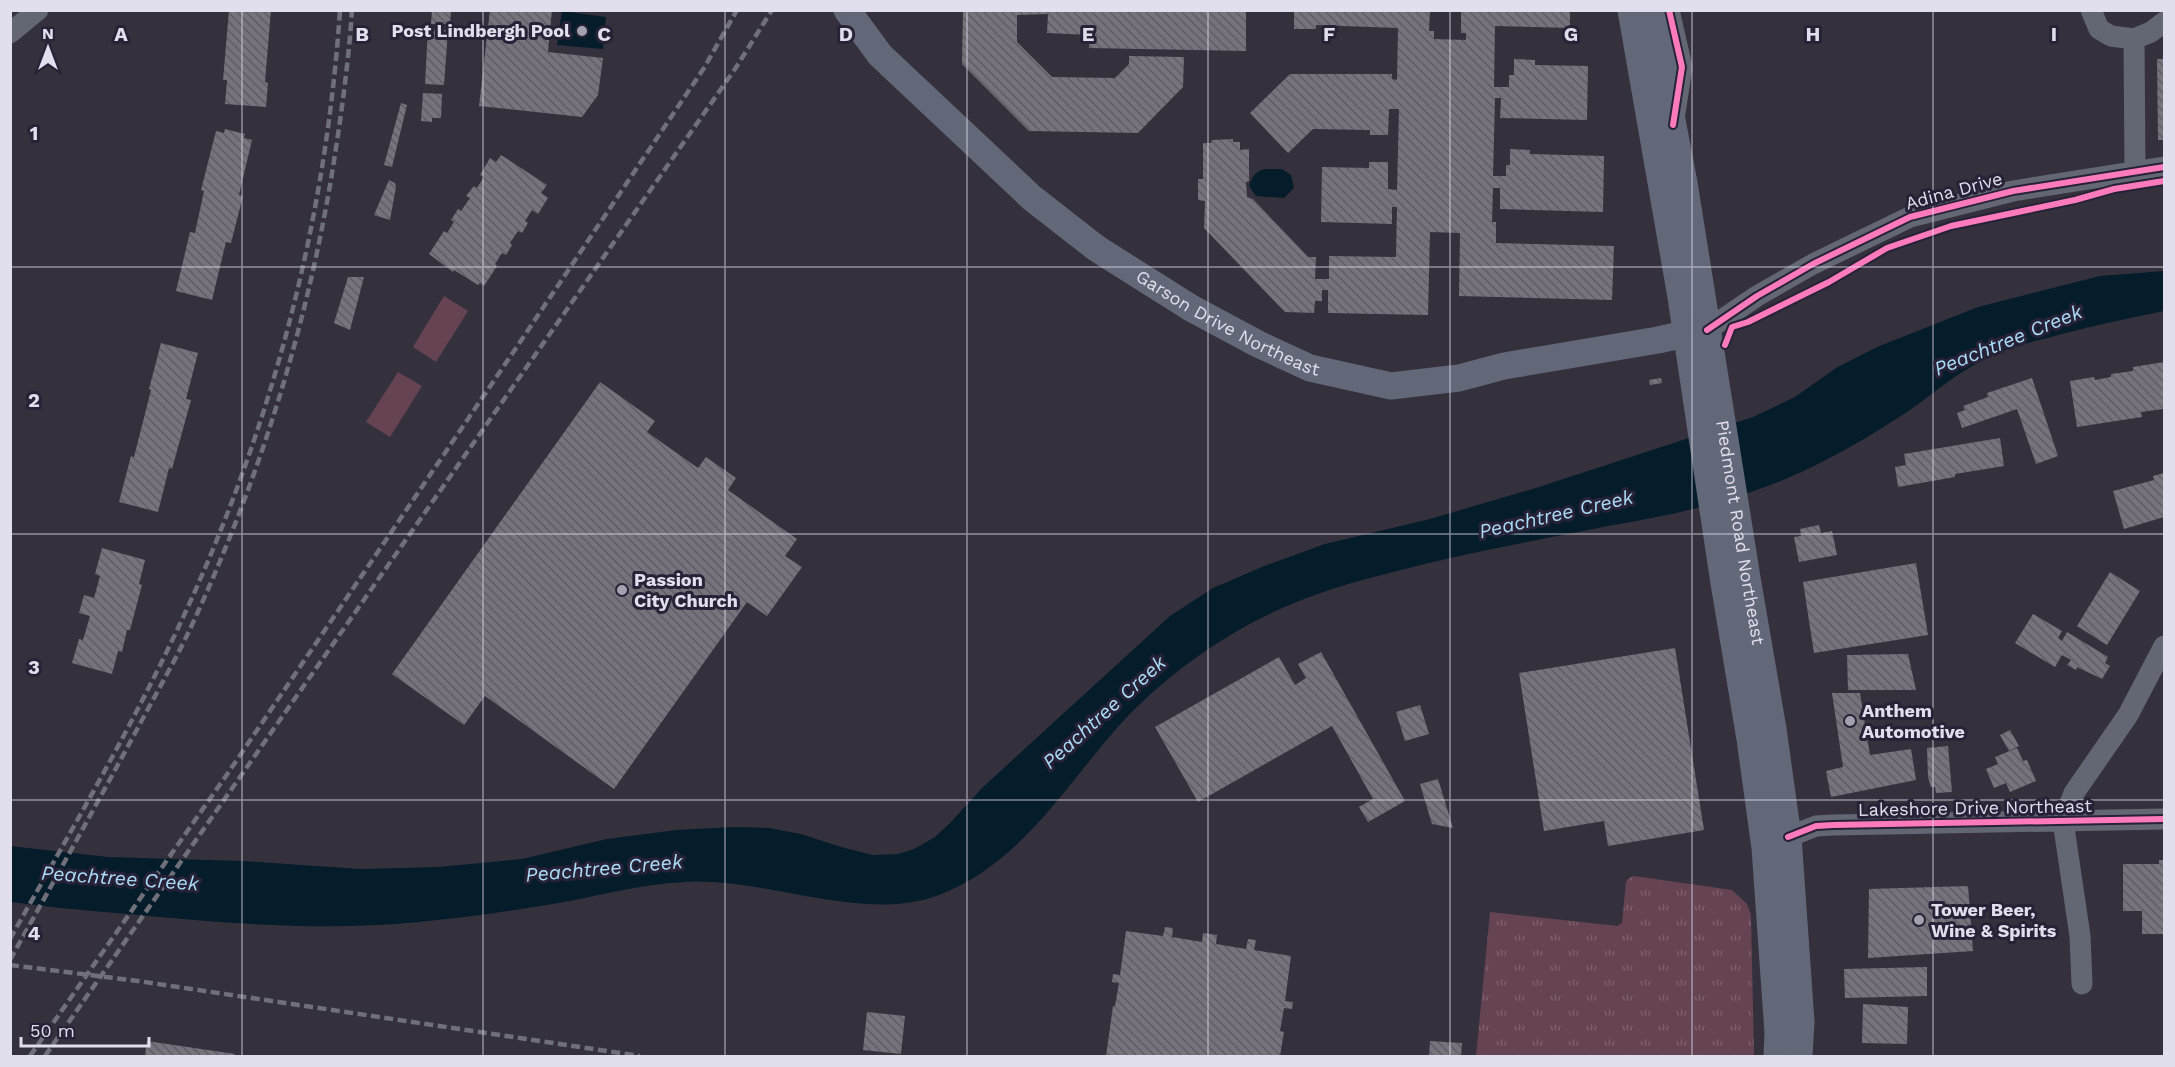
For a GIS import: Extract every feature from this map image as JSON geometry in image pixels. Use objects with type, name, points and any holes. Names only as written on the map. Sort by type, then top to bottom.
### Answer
[{"type":"main road","name":"Garson Drive Northeast","points":[[847,10],[880,55],[1032,198],[1096,248],[1191,308],[1258,344],[1310,368],[1391,386],[1460,378],[1504,366],[1697,332]]},
{"type":"main road","name":"Piedmont Road Northeast","points":[[1631,10],[1663,185],[1697,332]]},
{"type":"main road","name":"Piedmont Road Northeast","points":[[1652,10],[1674,126],[1703,377],[1735,580],[1750,740],[1765,848],[1778,1033],[1777,1056]]},
{"type":"main road","name":"Piedmont Road Northeast","points":[[1735,580],[1773,729],[1788,837],[1801,1022],[1799,1056]]},
{"type":"street","points":[[10,33],[38,10]]},
{"type":"street","points":[[1669,10],[1682,67],[1674,126]]},
{"type":"street","points":[[2091,10],[2099,29],[2110,36],[2134,39],[2151,32],[2164,21]]},
{"type":"street","points":[[2134,39],[2135,172]]},
{"type":"street","name":"Adina Drive","points":[[1697,332],[1813,264],[1910,217],[2013,190],[2164,167]]},
{"type":"street","points":[[2082,984],[2080,936],[2063,821],[2074,793],[2128,715],[2164,646]]},
{"type":"street","name":"Lakeshore Drive Northeast","points":[[1788,837],[1816,826],[2164,819]]},
{"type":"green space","points":[[444,296],[468,311],[436,362],[413,347]]},
{"type":"green space","points":[[398,372],[422,386],[390,437],[366,422]]},
{"type":"green space","points":[[1634,876],[1732,890],[1747,904],[1751,915],[1754,1056],[1476,1056],[1490,912],[1617,926],[1622,923],[1626,882]]},
{"type":"water","name":"Post Lindbergh Pool","points":[[562,11],[606,17],[603,49],[557,45]]},
{"type":"water","points":[[1264,169],[1282,169],[1291,175],[1294,188],[1284,198],[1256,196],[1249,186],[1254,175]]},
{"type":"water","name":"Peachtree Creek","points":[[2164,271],[2164,311],[2028,343],[1984,359],[1851,447],[1771,485],[1733,498],[1678,512],[1474,553],[1376,576],[1293,603],[1253,622],[1202,653],[1156,689],[1116,729],[1058,800],[1016,845],[993,865],[967,882],[939,895],[909,903],[878,904],[847,902],[717,882],[685,882],[641,887],[476,916],[349,926],[209,921],[11,902],[10,846],[108,857],[242,861],[361,869],[438,867],[522,859],[607,839],[677,830],[732,827],[769,828],[801,834],[873,855],[898,854],[914,849],[935,837],[983,787],[1170,616],[1213,588],[1325,544],[1430,519],[1539,487],[1753,417],[1795,397],[1836,368],[1877,347],[1978,307],[2100,276]]},
{"type":"building","points":[[229,10],[271,10],[265,82],[268,83],[266,107],[225,104],[227,80],[223,80]]},
{"type":"building","points":[[432,10],[451,10],[450,24],[431,24]]},
{"type":"building","points":[[490,10],[552,10],[548,52],[603,58],[598,95],[582,117],[479,106]]},
{"type":"building","points":[[963,10],[1246,10],[1246,51],[1089,48],[1089,35],[1047,33],[1048,14],[1017,15],[1017,42],[1052,77],[1115,78],[1129,64],[1129,56],[1184,57],[1183,87],[1138,133],[1029,131],[962,64]]},
{"type":"building","points":[[1294,10],[1430,10],[1429,31],[1434,31],[1434,39],[1466,40],[1466,33],[1461,33],[1461,10],[1570,10],[1570,28],[1495,26],[1494,87],[1509,87],[1509,75],[1514,75],[1514,59],[1535,60],[1535,65],[1588,66],[1587,120],[1500,118],[1501,98],[1495,98],[1493,176],[1506,176],[1506,165],[1510,165],[1510,149],[1530,150],[1530,154],[1604,156],[1603,212],[1500,209],[1500,188],[1493,188],[1492,222],[1496,222],[1496,243],[1614,246],[1612,300],[1459,296],[1460,233],[1430,232],[1428,315],[1328,313],[1328,290],[1322,290],[1322,301],[1315,301],[1314,313],[1285,312],[1204,228],[1205,201],[1198,200],[1198,179],[1203,179],[1203,143],[1233,139],[1233,142],[1240,142],[1240,150],[1249,149],[1247,197],[1253,199],[1308,257],[1316,257],[1315,279],[1329,279],[1329,256],[1396,257],[1397,207],[1392,207],[1392,224],[1321,222],[1322,167],[1369,168],[1369,162],[1388,162],[1388,189],[1397,190],[1399,109],[1389,109],[1388,135],[1370,135],[1370,130],[1313,129],[1288,153],[1250,113],[1290,74],[1392,74],[1392,79],[1397,80],[1398,28],[1316,25],[1316,29],[1294,29]]},
{"type":"building","points":[[428,29],[448,30],[444,85],[425,84]]},
{"type":"building","points":[[2157,59],[2164,59],[2164,140],[2158,140]]},
{"type":"building","points":[[423,93],[442,94],[441,118],[432,118],[432,122],[421,121]]},
{"type":"building","points":[[401,103],[407,105],[392,167],[384,165]]},
{"type":"building","points":[[225,129],[245,134],[244,138],[252,140],[239,195],[243,196],[231,243],[226,242],[212,300],[176,291],[190,232],[195,233],[204,191],[201,190],[216,131],[224,133]]},
{"type":"building","points":[[501,155],[547,185],[541,193],[548,198],[538,214],[532,210],[525,221],[528,223],[522,233],[518,231],[506,255],[502,253],[495,264],[497,266],[484,286],[480,283],[478,285],[454,270],[453,272],[429,254],[444,231],[447,233],[458,209],[461,211],[470,198],[466,196],[474,186],[477,188],[484,177],[480,175],[490,158],[496,162]]},
{"type":"building","points":[[389,180],[395,183],[396,187],[390,220],[374,215]]},
{"type":"building","points":[[348,277],[364,277],[350,330],[334,323]]},
{"type":"building","points":[[161,343],[198,353],[186,399],[191,400],[172,469],[169,468],[158,512],[119,502],[131,456],[134,457]]},
{"type":"building","points":[[2164,362],[2163,409],[2141,412],[2142,417],[2077,427],[2070,381],[2111,377],[2111,374],[2133,371],[2133,367]]},
{"type":"building","points":[[1661,378],[1662,383],[1650,385],[1649,380]]},
{"type":"building","points":[[2032,378],[2058,456],[2036,464],[2017,409],[1962,428],[1957,413],[1965,410],[1963,406],[1988,397],[1987,393]]},
{"type":"building","name":"Passion City Church","points":[[600,382],[655,421],[647,432],[698,468],[706,457],[736,478],[728,490],[797,539],[785,556],[802,567],[767,616],[747,602],[614,789],[485,696],[464,725],[392,674]]},
{"type":"building","points":[[2000,438],[2004,466],[1898,487],[1895,467],[1906,465],[1904,454]]},
{"type":"building","points":[[2164,473],[2164,517],[2124,529],[2113,491],[2154,480],[2153,476]]},
{"type":"building","points":[[1819,525],[1821,533],[1832,531],[1837,555],[1799,562],[1794,537],[1801,536],[1800,529]]},
{"type":"building","points":[[102,548],[145,560],[139,584],[142,585],[130,630],[127,630],[122,652],[118,651],[112,674],[72,663],[79,639],[83,640],[90,616],[79,613],[84,595],[94,598],[100,576],[95,574]]},
{"type":"building","points":[[1916,563],[1928,635],[1814,653],[1803,582]]},
{"type":"building","points":[[2110,572],[2140,591],[2107,645],[2077,626]]},
{"type":"building","points":[[2033,614],[2062,631],[2058,638],[2062,641],[2067,632],[2108,657],[2105,663],[2110,666],[2102,679],[2077,667],[2076,670],[2067,665],[2071,660],[2062,655],[2055,667],[2015,643]]},
{"type":"building","points":[[1675,648],[1704,830],[1608,846],[1604,821],[1544,831],[1519,673]]},
{"type":"building","points":[[1321,652],[1405,801],[1368,822],[1359,807],[1373,799],[1332,726],[1198,802],[1155,727],[1279,657],[1295,685],[1306,678],[1298,664]]},
{"type":"building","points":[[1908,654],[1916,690],[1848,690],[1847,655]]},
{"type":"building","name":"Anthem Automotive","points":[[1832,693],[1860,693],[1870,755],[1911,749],[1916,780],[1831,797],[1826,771],[1843,767]]},
{"type":"building","points":[[1420,705],[1429,734],[1405,741],[1396,712]]},
{"type":"building","points":[[2010,730],[2019,746],[2009,751],[2000,735]]},
{"type":"building","points":[[1948,746],[1952,792],[1936,793],[1928,777],[1927,748]]},
{"type":"building","points":[[2017,748],[2023,761],[2027,760],[2036,781],[2010,792],[2006,783],[1994,788],[1986,769],[1998,764],[1995,757]]},
{"type":"building","points":[[1438,779],[1453,828],[1432,824],[1420,784]]},
{"type":"building","points":[[2159,860],[2164,860],[2164,934],[2142,934],[2142,911],[2123,911],[2123,864],[2159,864]]},
{"type":"building","name":"Tower Beer, Wine & Spirits","points":[[1968,886],[1973,951],[1868,958],[1869,889]]},
{"type":"building","points":[[1165,927],[1173,928],[1172,937],[1202,942],[1203,933],[1217,935],[1216,944],[1246,949],[1248,939],[1256,940],[1254,950],[1291,956],[1285,1001],[1293,1002],[1292,1009],[1284,1008],[1280,1031],[1284,1032],[1280,1056],[1106,1056],[1113,1006],[1115,1006],[1119,983],[1112,982],[1113,974],[1120,975],[1126,931],[1163,936]]},
{"type":"building","points":[[1927,967],[1927,996],[1845,998],[1844,969]]},
{"type":"building","points":[[1863,1004],[1908,1007],[1907,1044],[1862,1043]]},
{"type":"building","points":[[867,1012],[905,1016],[901,1054],[863,1050]]},
{"type":"building","points":[[147,1041],[235,1054],[234,1056],[145,1056]]},
{"type":"building","points":[[1430,1041],[1462,1043],[1461,1056],[1429,1056]]},
{"type":"railway","points":[[10,939],[131,723],[168,649],[203,573],[262,418],[305,258],[321,176],[340,10]]},
{"type":"railway","points":[[10,960],[185,639],[240,511],[281,392],[313,271],[336,148],[352,10]]},
{"type":"railway","points":[[30,1056],[228,773],[512,354],[704,68],[737,10]]},
{"type":"railway","points":[[45,1056],[735,69],[772,10]]},
{"type":"railway","points":[[10,965],[138,981],[640,1056]]},
{"type":"cycle path","points":[[1669,10],[1682,67],[1673,125]]},
{"type":"cycle path","points":[[1707,330],[1757,296],[1813,264],[1910,217],[2013,191],[2164,167]]},
{"type":"cycle path","points":[[1725,345],[1732,327],[1748,322],[1829,282],[1887,248],[1951,226],[2075,200],[2114,189],[2164,181]]},
{"type":"cycle path","points":[[1788,837],[1816,826],[1833,825],[2164,819]]},
{"type":"place","name":"Post Lindbergh Pool","points":[[582,31]]},
{"type":"place","name":"Passion City Church","points":[[622,590]]},
{"type":"place","name":"Anthem Automotive","points":[[1850,721]]},
{"type":"place","name":"Tower Beer, Wine & Spirits","points":[[1919,920]]}]
